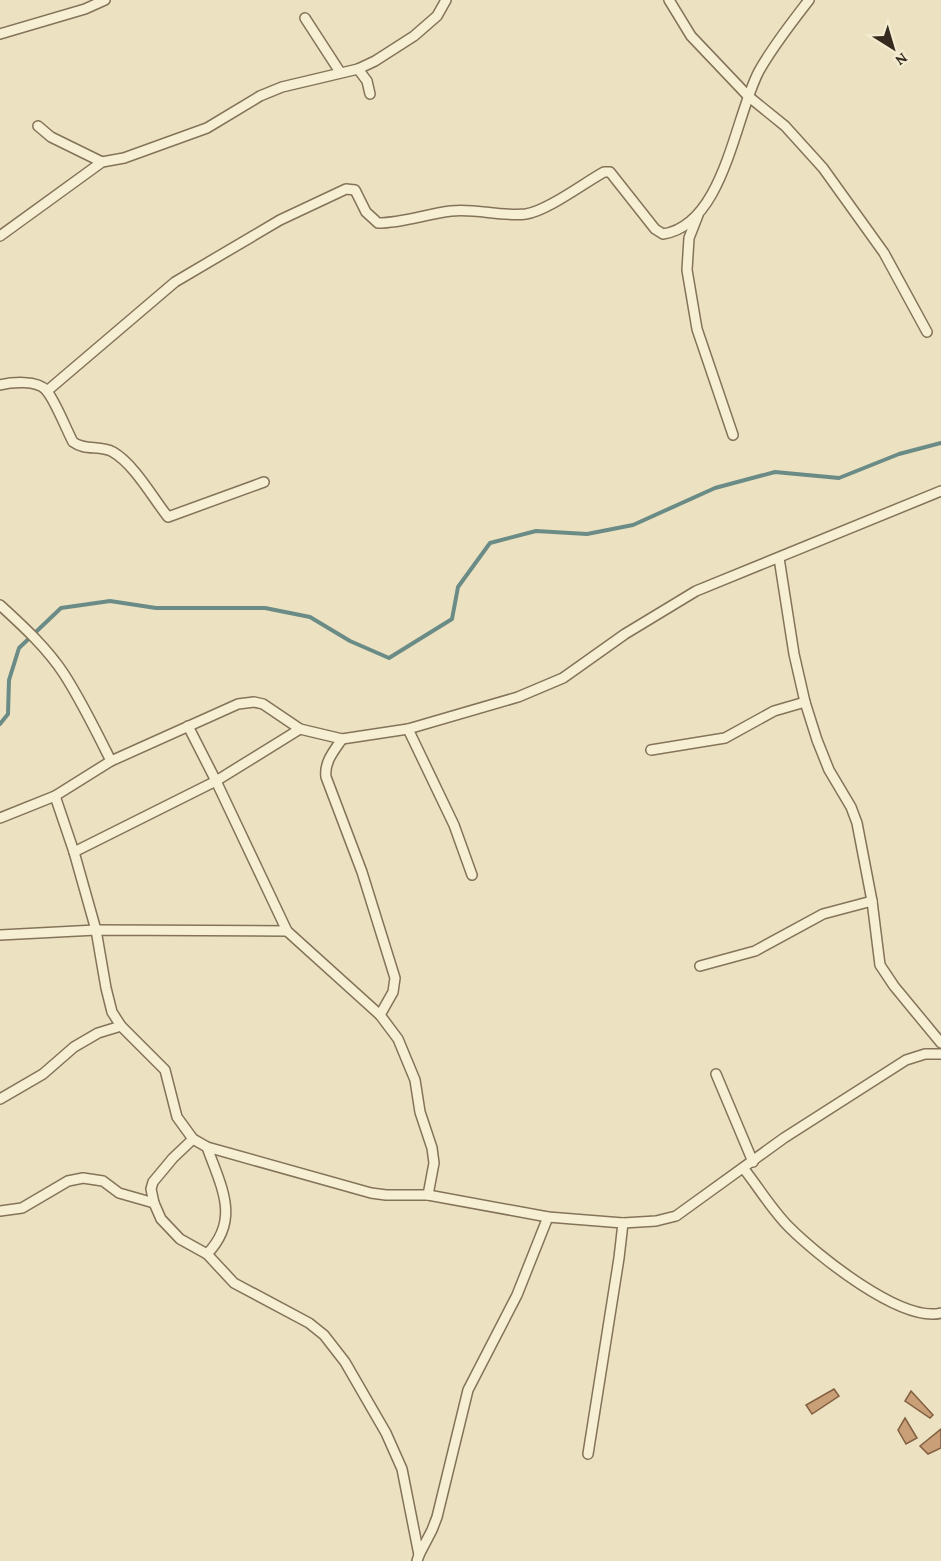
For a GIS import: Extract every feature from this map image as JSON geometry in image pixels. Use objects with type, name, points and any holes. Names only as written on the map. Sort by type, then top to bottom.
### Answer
[{"type":"street","points":[[0,34],[85,9],[105,0]]},
{"type":"street","points":[[0,236],[102,162],[124,158],[207,128],[260,96],[282,87],[358,69],[375,61],[414,36],[437,16],[446,0]]},
{"type":"street","points":[[669,0],[691,36],[748,96],[785,126],[823,168],[884,253],[927,332]]},
{"type":"street","points":[[47,391],[175,282],[280,220],[346,189],[355,190],[366,212],[378,223],[390,223],[453,211],[527,214],[542,208],[604,172],[610,172],[656,229],[663,234],[683,227],[711,196],[727,163],[748,96],[759,72],[809,0]]},
{"type":"street","points":[[304,18],[340,72]]},
{"type":"street","points":[[358,69],[367,81],[370,94]]},
{"type":"street","points":[[38,126],[51,137],[102,162]]},
{"type":"street","points":[[698,212],[689,238],[687,270],[697,329],[733,435]]},
{"type":"street","points":[[0,385],[9,383],[39,385],[47,391],[73,442],[89,448],[103,448],[123,459],[168,517],[264,482]]},
{"type":"street","points":[[0,818],[55,796],[111,761],[238,704],[254,702],[263,704],[300,729],[342,739],[408,729],[518,697],[563,678],[625,634],[696,591],[941,492]]},
{"type":"street","points":[[779,558],[794,654],[805,702],[829,770],[851,807],[857,823],[882,970],[941,1043]]},
{"type":"street","points":[[0,605],[22,625],[63,672],[111,761]]},
{"type":"street","points":[[651,750],[725,738],[774,711],[805,702]]},
{"type":"street","points":[[188,726],[287,931],[380,1015],[398,1039],[415,1080],[420,1112],[433,1155],[432,1179],[428,1195]]},
{"type":"street","points":[[74,852],[216,781],[300,729]]},
{"type":"street","points":[[408,729],[454,825],[472,875]]},
{"type":"street","points":[[342,739],[327,761],[326,777],[362,872],[395,978],[393,993],[380,1015]]},
{"type":"street","points":[[55,796],[96,930],[112,1012],[121,1026],[165,1070],[177,1117],[194,1139],[207,1147],[371,1193],[428,1195],[548,1217],[623,1223],[656,1221],[676,1216],[784,1138],[906,1060],[925,1054],[941,1054]]},
{"type":"street","points":[[700,966],[769,946],[823,914],[872,901]]},
{"type":"street","points":[[0,935],[96,930],[287,931]]},
{"type":"street","points":[[0,1099],[43,1074],[74,1047],[98,1033],[121,1026]]},
{"type":"street","points":[[716,1074],[753,1161]]},
{"type":"street","points":[[194,1139],[173,1158],[153,1182],[151,1189],[154,1203],[167,1227],[180,1239],[207,1254],[234,1283],[309,1323],[324,1335],[345,1362],[386,1433],[402,1469],[418,1558]]},
{"type":"street","points":[[207,1147],[224,1195],[226,1213],[224,1230],[218,1242],[207,1254]]},
{"type":"street","points":[[744,1169],[788,1226],[843,1274],[885,1299],[917,1313],[935,1315],[941,1313]]},
{"type":"street","points":[[0,1211],[22,1208],[68,1181],[82,1178],[103,1181],[119,1193],[154,1203]]},
{"type":"street","points":[[418,1558],[437,1517],[468,1390],[517,1295],[548,1217]]},
{"type":"street","points":[[588,1454],[623,1223]]},
{"type":"building","points":[[834,1389],[839,1396],[812,1414],[806,1405]]},
{"type":"building","points":[[911,1391],[933,1415],[930,1418],[905,1401]]},
{"type":"building","points":[[905,1418],[917,1438],[906,1444],[898,1430]]},
{"type":"building","points":[[941,1429],[941,1448],[928,1454],[920,1446]]},
{"type":"waterway","points":[[0,724],[8,714],[9,680],[19,648],[61,608],[110,601],[156,608],[265,608],[310,617],[350,641],[389,658],[452,619],[458,587],[490,543],[536,531],[587,534],[633,525],[715,488],[775,472],[839,478],[899,454],[941,443]]}]
